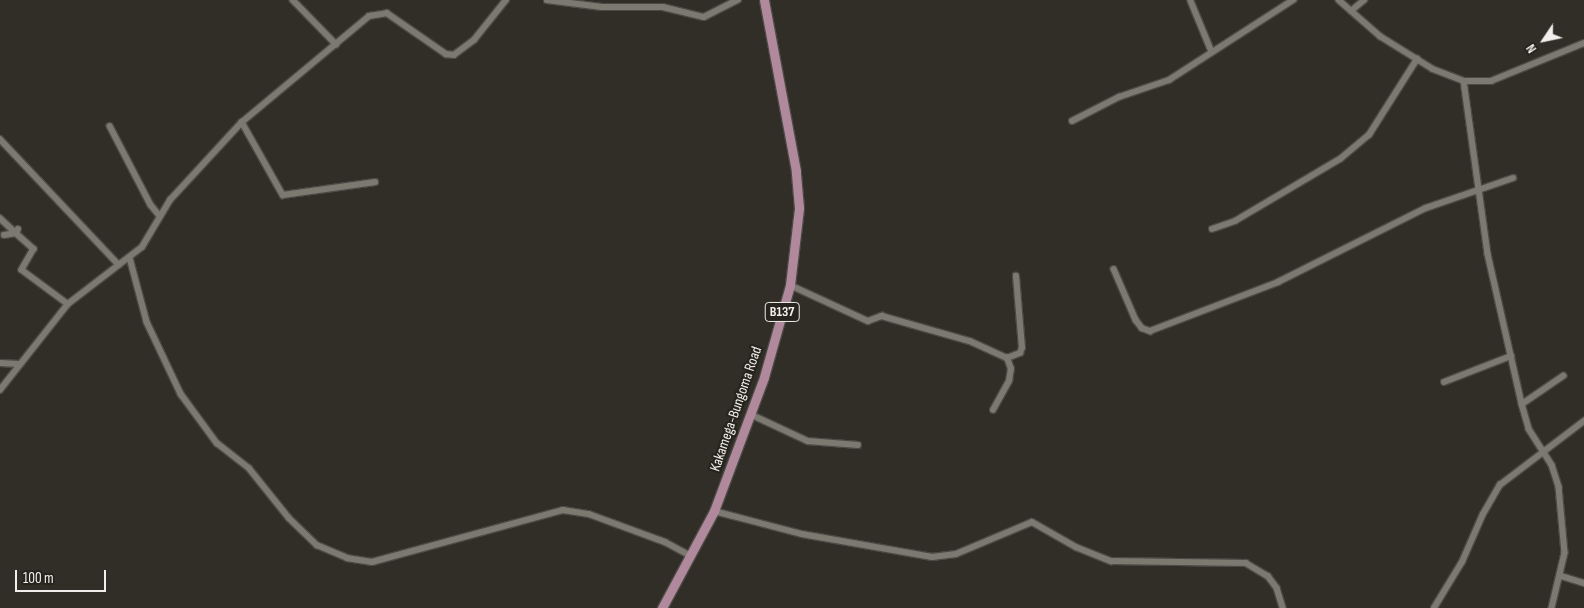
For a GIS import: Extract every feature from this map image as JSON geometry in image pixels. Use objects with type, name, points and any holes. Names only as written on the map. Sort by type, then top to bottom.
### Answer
[{"type":"main road","name":"Kakamega-Bungoma Road","points":[[662,608],[714,511],[750,414],[790,285],[799,208],[796,171],[764,0]]},
{"type":"street","points":[[293,0],[336,44]]},
{"type":"street","points":[[0,390],[18,364],[68,304],[119,264],[130,258],[148,238],[170,200],[242,122],[368,16],[381,11],[446,54],[454,55],[474,40],[506,0]]},
{"type":"street","points":[[547,0],[602,6],[663,7],[704,18],[738,0]]},
{"type":"street","points":[[1072,121],[1119,97],[1169,80],[1293,0]]},
{"type":"street","points":[[1339,0],[1380,36],[1417,59],[1464,81],[1491,81],[1584,43]]},
{"type":"street","points":[[1351,11],[1364,0]]},
{"type":"street","points":[[1191,1],[1212,52]]},
{"type":"street","points":[[1212,229],[1235,221],[1340,158],[1369,135],[1417,59]]},
{"type":"street","points":[[1464,81],[1488,254],[1522,404],[1529,429],[1543,451],[1560,487],[1565,553],[1552,608]]},
{"type":"street","points":[[242,122],[283,195],[375,182]]},
{"type":"street","points":[[110,126],[151,205],[160,216]]},
{"type":"street","points":[[0,139],[119,264]]},
{"type":"street","points":[[1114,269],[1136,320],[1142,328],[1150,332],[1278,282],[1373,232],[1478,188],[1486,189],[1513,178]]},
{"type":"street","points":[[0,218],[17,231],[34,249],[22,270],[68,304]]},
{"type":"street","points":[[4,236],[17,231]]},
{"type":"street","points":[[130,258],[147,322],[181,394],[206,430],[258,477],[302,533],[332,553],[372,562],[563,510],[589,514],[665,542],[691,556]]},
{"type":"street","points":[[1007,358],[1020,353],[1022,348],[1016,276]]},
{"type":"street","points":[[790,285],[868,321],[882,316],[970,341],[1007,358],[1011,369],[1009,382],[994,410]]},
{"type":"street","points":[[1444,382],[1511,356]]},
{"type":"street","points":[[0,363],[18,364]]},
{"type":"street","points":[[1522,404],[1563,376]]},
{"type":"street","points":[[750,414],[808,441],[858,445]]},
{"type":"street","points":[[1434,608],[1462,562],[1483,514],[1500,485],[1543,451],[1563,440],[1584,421]]},
{"type":"street","points":[[714,511],[802,534],[932,557],[956,554],[1032,522],[1076,547],[1111,561],[1246,563],[1268,576],[1276,588],[1283,608]]},
{"type":"street","points":[[1561,576],[1584,583]]}]
